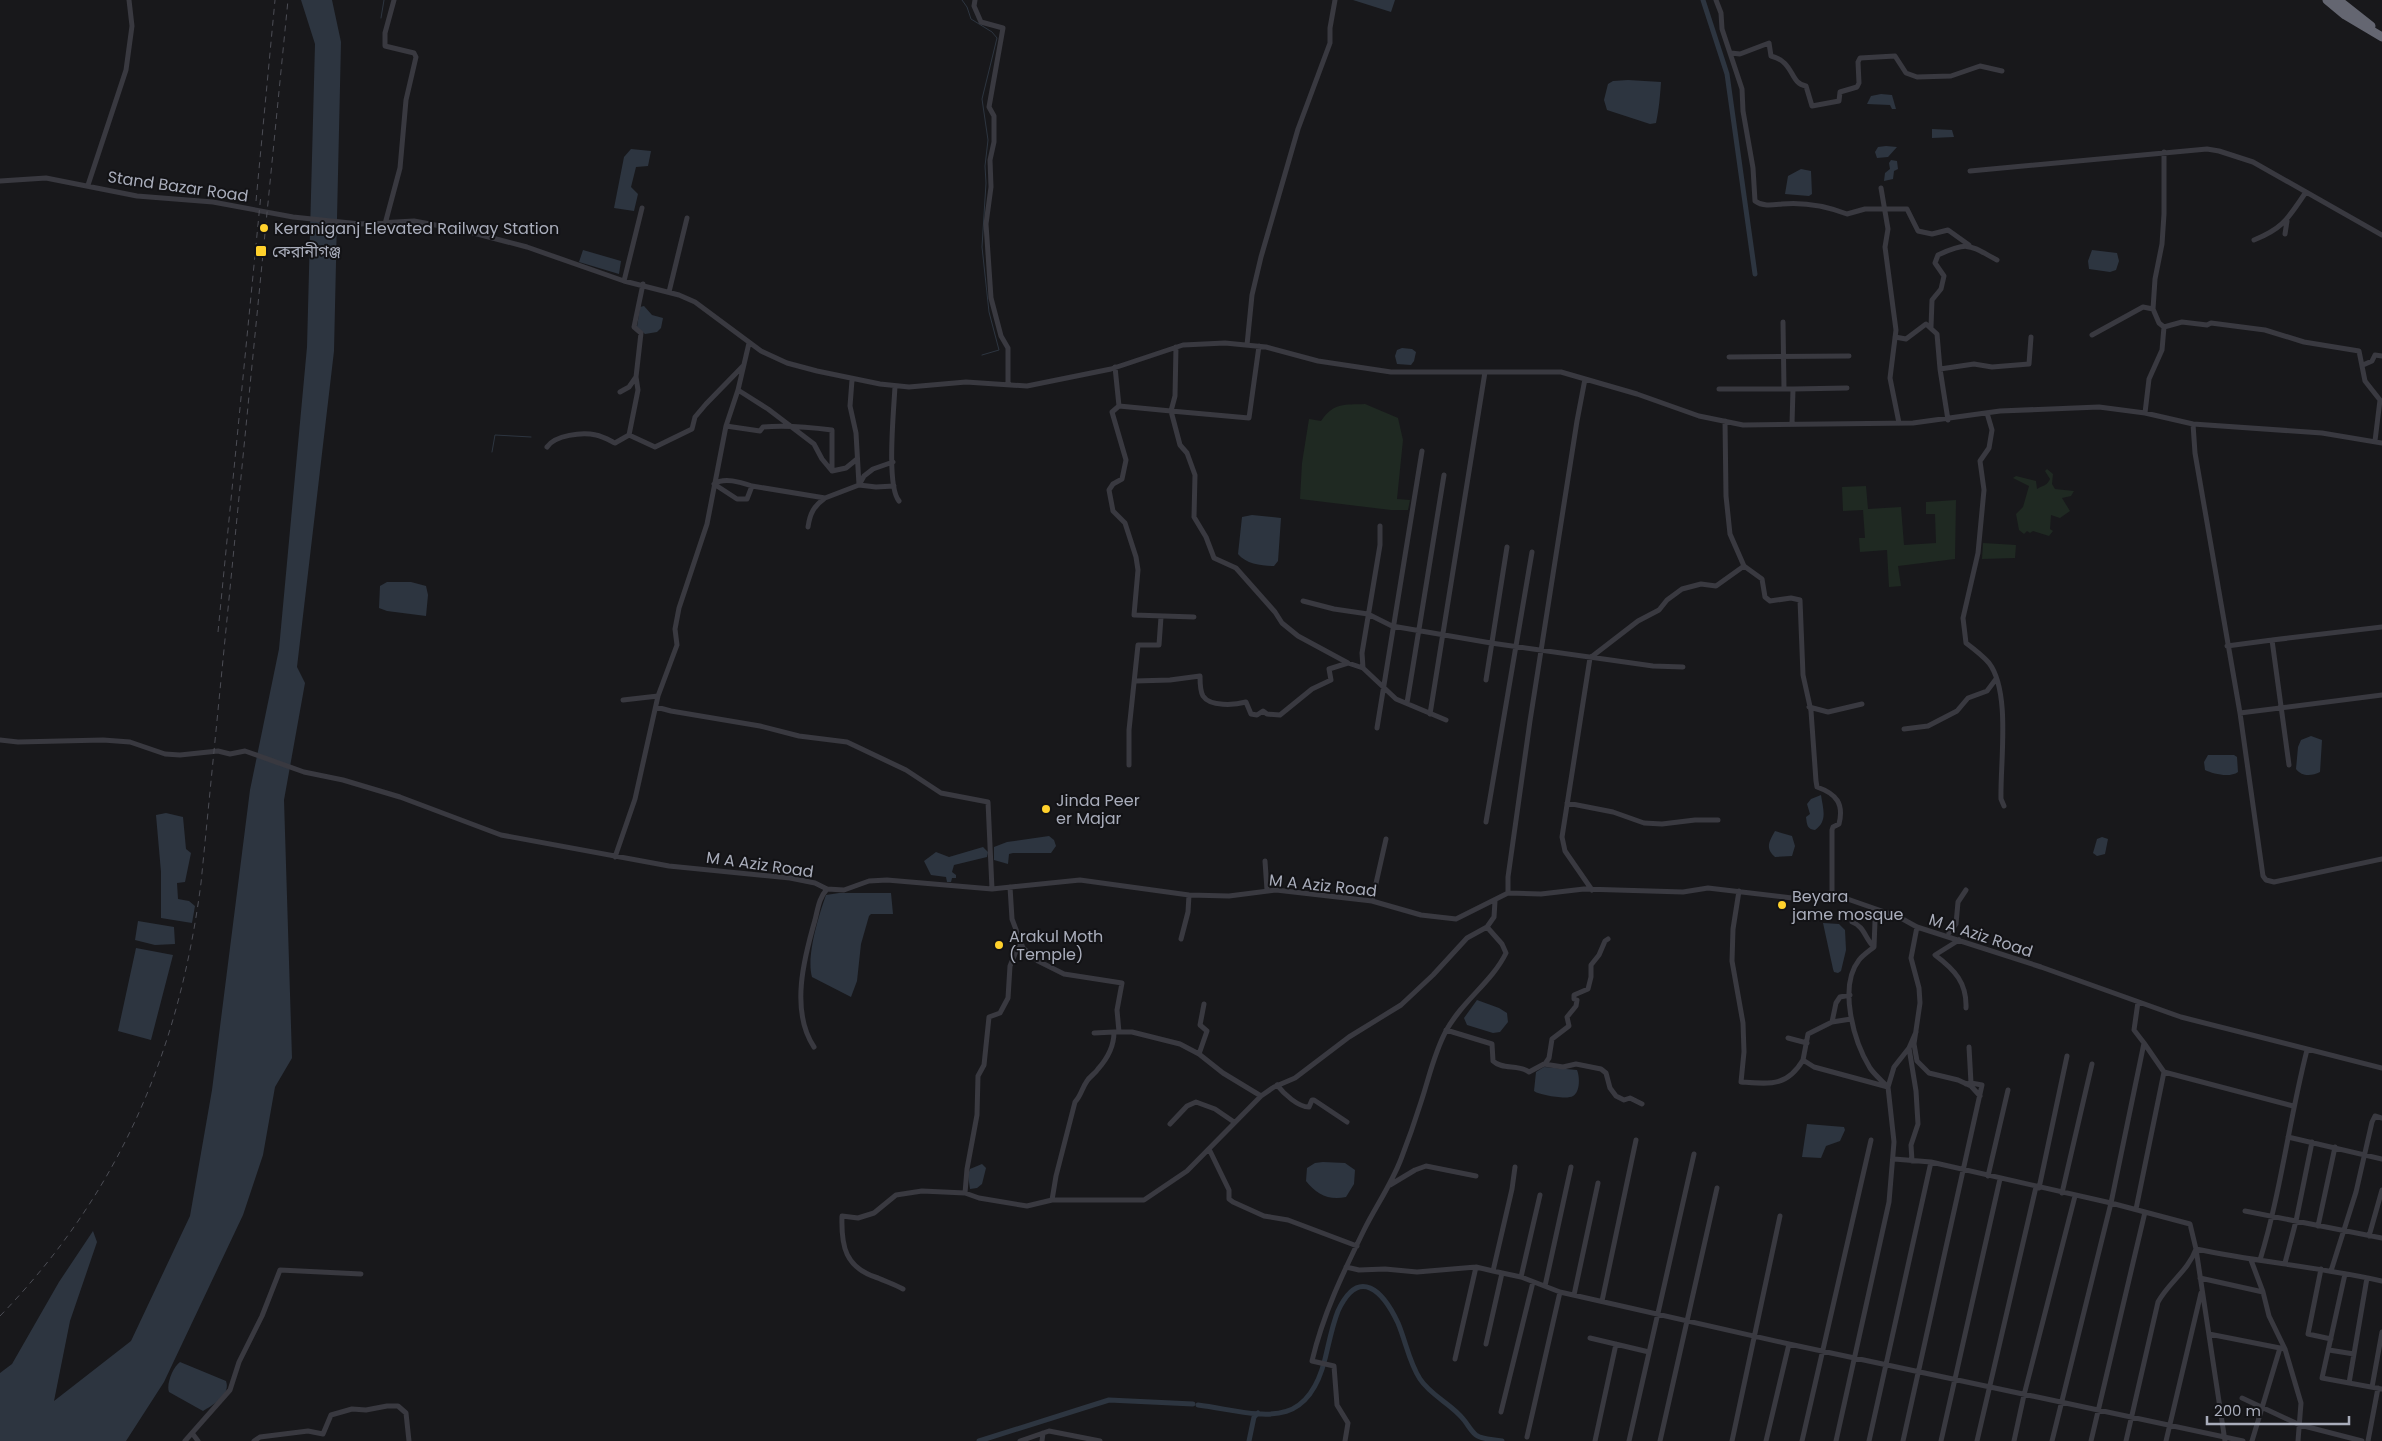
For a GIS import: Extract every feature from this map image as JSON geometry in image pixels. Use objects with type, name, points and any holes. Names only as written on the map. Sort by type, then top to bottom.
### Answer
[{"type":"highway","points":[[2327,0],[2345,15],[2382,37]]},
{"type":"highway","points":[[2338,0],[2366,22],[2382,31]]},
{"type":"street","points":[[88,185],[126,70],[132,26],[129,0]]},
{"type":"street","points":[[385,224],[400,168],[406,100],[416,57],[414,53],[386,46],[385,33],[394,0]]},
{"type":"street","points":[[975,0],[974,6],[981,22],[1003,28],[989,107],[994,116],[994,142],[990,160],[991,188],[986,224],[992,298],[998,328],[1008,348],[1008,385]]},
{"type":"street","points":[[1247,345],[1252,295],[1261,257],[1298,129],[1330,43],[1330,28],[1335,0]]},
{"type":"street","points":[[1716,0],[1721,13],[1722,30],[1742,89],[1743,111],[1753,168],[1755,201],[1766,205],[1785,203],[1819,206],[1836,209],[1847,214],[1865,209],[1907,209],[1918,231],[1932,234],[1948,230],[1969,245],[1997,260]]},
{"type":"street","points":[[1730,53],[1740,54],[1769,43],[1771,56],[1786,62],[1796,81],[1806,86],[1812,106],[1839,100],[1840,92],[1857,87],[1859,83],[1858,62],[1860,58],[1895,56],[1906,73],[1917,77],[1951,76],[1980,66],[2002,71]]},
{"type":"street","points":[[1970,171],[2164,152],[2218,150],[2254,162],[2382,235]]},
{"type":"street","points":[[2164,152],[2162,244],[2155,279],[2153,309],[2159,323],[2164,328]]},
{"type":"street","name":"Stand Bazar Road","points":[[0,181],[46,178],[137,196],[213,202],[293,217],[360,224],[414,221],[462,230],[527,247],[571,264],[624,281],[643,284],[695,302],[761,351],[787,362],[852,380],[895,386],[909,387],[966,382],[1027,386],[1116,367],[1176,347],[1225,343],[1259,346],[1326,362],[1391,372],[1561,372],[1637,394],[1699,416],[1743,424],[1899,423],[1948,420],[1987,413],[2099,408],[2144,414],[2193,424],[2322,433],[2382,443]]},
{"type":"street","points":[[1882,188],[1888,230],[1885,247],[1895,337],[1890,378],[1899,423]]},
{"type":"street","points":[[2254,240],[2273,232],[2288,218],[2306,192]]},
{"type":"street","points":[[624,281],[642,208]]},
{"type":"street","points":[[669,292],[686,218]]},
{"type":"street","points":[[2285,234],[2288,218]]},
{"type":"street","points":[[1932,327],[1932,300],[1941,290],[1944,276],[1935,263],[1938,255],[1953,248],[1969,245]]},
{"type":"street","points":[[547,447],[560,438],[596,435],[615,443],[629,435],[638,390],[636,377],[641,333],[634,327],[643,284]]},
{"type":"street","points":[[2092,335],[2143,307],[2153,309]]},
{"type":"street","points":[[1782,322],[1784,389]]},
{"type":"street","points":[[2164,328],[2182,322],[2207,325],[2211,323],[2265,330],[2304,342],[2359,351],[2365,382],[2380,400],[2375,441]]},
{"type":"street","points":[[1895,337],[1906,339],[1926,324],[1932,327],[1937,334],[1948,420]]},
{"type":"street","points":[[2144,414],[2149,379],[2162,350],[2164,328]]},
{"type":"street","points":[[1940,369],[1974,364],[1992,366],[2029,364],[2030,337]]},
{"type":"street","points":[[615,857],[635,799],[658,696],[677,645],[676,629],[680,608],[706,524],[726,426],[738,390],[749,343]]},
{"type":"street","points":[[1194,617],[1134,615],[1138,570],[1136,557],[1125,523],[1114,511],[1109,490],[1113,484],[1122,479],[1126,460],[1112,412],[1119,406],[1248,418],[1259,346]]},
{"type":"street","points":[[1176,347],[1175,396],[1171,411],[1180,445],[1187,453],[1195,475],[1194,517],[1206,538],[1214,558],[1236,568],[1288,628],[1348,663],[1363,668],[1396,699],[1446,720]]},
{"type":"street","points":[[2363,365],[2372,361],[2375,355],[2382,356]]},
{"type":"street","points":[[1729,357],[1849,356]]},
{"type":"street","points":[[629,435],[655,447],[672,437],[686,433],[692,428],[695,417],[706,404],[744,365]]},
{"type":"street","points":[[1116,367],[1119,406]]},
{"type":"street","points":[[1430,714],[1485,372]]},
{"type":"street","points":[[620,392],[629,387],[636,377]]},
{"type":"street","points":[[1508,893],[1508,877],[1541,650],[1577,421],[1586,379]]},
{"type":"street","points":[[852,380],[850,406],[856,433],[859,485]]},
{"type":"street","points":[[895,386],[892,462],[894,496],[899,501]]},
{"type":"street","points":[[1719,388],[1848,388]]},
{"type":"street","points":[[1792,424],[1793,389]]},
{"type":"street","points":[[738,390],[768,409],[814,444],[832,471]]},
{"type":"street","points":[[1987,413],[1992,430],[1989,448],[1980,461],[1984,490],[1978,553],[1964,618],[1966,642],[1989,664],[1996,679],[2003,715],[2000,769],[2001,799],[2004,806]]},
{"type":"street","points":[[1725,421],[1726,496],[1730,534],[1744,566],[1762,579],[1765,597],[1770,601],[1791,598],[1800,600],[1803,674],[1809,708],[1817,787],[1828,790],[1840,801],[1842,814],[1840,824],[1833,827],[1832,830],[1832,895]]},
{"type":"street","points":[[2193,424],[2195,453],[2240,714],[2266,880],[2274,882],[2382,859]]},
{"type":"street","points":[[726,426],[760,431],[762,427],[792,428],[800,426],[832,430],[832,471]]},
{"type":"street","points":[[1378,728],[1392,626],[1422,451]]},
{"type":"street","points":[[832,471],[846,468],[857,460]]},
{"type":"street","points":[[859,485],[864,476],[873,469],[892,462]]},
{"type":"street","points":[[1407,703],[1444,475]]},
{"type":"street","points":[[714,484],[719,480],[740,482],[752,486],[825,498]]},
{"type":"street","points":[[714,484],[737,499],[747,499],[752,486]]},
{"type":"street","points":[[808,527],[815,505],[825,498],[859,485],[876,487],[894,486]]},
{"type":"street","points":[[1363,668],[1362,653],[1380,545],[1380,526]]},
{"type":"street","points":[[1486,680],[1507,547]]},
{"type":"street","points":[[1486,822],[1532,552]]},
{"type":"street","points":[[1592,890],[1565,851],[1562,837],[1590,658],[1638,621],[1659,610],[1667,600],[1682,589],[1702,584],[1716,586],[1744,566]]},
{"type":"street","points":[[1303,601],[1334,609],[1368,614],[1392,626],[1590,658],[1653,666],[1683,667]]},
{"type":"street","points":[[1129,765],[1129,730],[1138,645],[1159,645],[1162,616]]},
{"type":"street","points":[[2227,646],[2382,627]]},
{"type":"street","points":[[2272,640],[2283,709],[2289,765]]},
{"type":"street","points":[[1135,681],[1170,680],[1200,676],[1202,694],[1206,699],[1231,705],[1246,702],[1253,715],[1263,711],[1267,714],[1280,715],[1312,689],[1328,683],[1330,680],[1329,669],[1348,663]]},
{"type":"street","points":[[1904,729],[1928,726],[1957,711],[1968,698],[1987,691],[1996,679]]},
{"type":"street","points":[[2240,714],[2382,695]]},
{"type":"street","points":[[623,700],[658,696]]},
{"type":"street","points":[[1809,708],[1828,712],[1862,704]]},
{"type":"street","points":[[656,706],[671,711],[751,724],[799,736],[847,742],[906,770],[941,793],[988,802],[992,889]]},
{"type":"street","name":"M A Aziz Road","points":[[0,740],[28,742],[103,740],[130,742],[165,754],[180,755],[218,751],[230,754],[245,751],[304,772],[344,780],[400,797],[501,836],[669,866],[790,878],[815,883],[828,889],[844,890],[869,881],[887,880],[992,889],[1080,880],[1189,895],[1229,896],[1267,890],[1372,900],[1421,915],[1456,919],[1508,893],[1541,894],[1592,890],[1683,892],[1708,888],[1792,898],[1832,895],[1881,911],[1917,927],[2181,1017],[2382,1068]]},
{"type":"street","points":[[1567,803],[1613,812],[1644,824],[1718,820]]},
{"type":"street","points":[[1372,900],[1386,839]]},
{"type":"street","points":[[1265,861],[1267,890]]},
{"type":"street","points":[[1010,887],[1012,919],[1023,948],[1038,960],[1064,974],[1122,983],[1114,1043],[1100,1068],[1088,1078],[1080,1097],[1075,1102],[1056,1176],[1052,1200]]},
{"type":"street","points":[[814,1047],[808,1038],[801,1013],[801,994],[809,934],[820,897],[828,889]]},
{"type":"street","points":[[1949,933],[1956,924],[1958,902],[1966,890]]},
{"type":"street","points":[[1739,891],[1733,929],[1732,961],[1742,1023],[1744,1052],[1742,1082],[1781,1082],[1795,1072],[1803,1060],[1808,1034],[1832,1022],[1851,1019]]},
{"type":"street","points":[[1180,939],[1188,912],[1189,895]]},
{"type":"street","points":[[903,1289],[891,1282],[863,1272],[852,1263],[844,1251],[841,1239],[842,1216],[858,1218],[874,1213],[896,1195],[922,1191],[965,1193],[979,1198],[1027,1206],[1052,1200],[1144,1200],[1187,1171],[1261,1096],[1277,1085],[1295,1078],[1349,1037],[1379,1021],[1401,1005],[1433,975],[1467,938],[1487,927],[1494,917],[1495,901]]},
{"type":"street","points":[[1881,911],[1875,921],[1874,947],[1858,960],[1850,982],[1850,995],[1852,1029],[1870,1069],[1888,1087]]},
{"type":"street","points":[[1852,922],[1865,932],[1868,941],[1874,947]]},
{"type":"street","points":[[1345,1441],[1348,1423],[1337,1405],[1334,1366],[1312,1361],[1327,1309],[1346,1267],[1389,1185],[1417,1115],[1436,1052],[1446,1030],[1460,1010],[1502,963],[1506,953],[1502,944],[1487,927]]},
{"type":"street","points":[[1903,1441],[1982,1086],[1929,1073],[1917,1060],[1914,1044],[1919,995],[1911,958],[1917,927]]},
{"type":"street","points":[[1545,1064],[1549,1058],[1552,1039],[1569,1026],[1567,1017],[1576,1006],[1577,1000],[1574,999],[1574,995],[1588,989],[1591,965],[1599,955],[1604,941],[1608,939]]},
{"type":"street","points":[[1959,940],[1935,955],[1956,973],[1962,982],[1966,998],[1966,1008]]},
{"type":"street","points":[[965,1193],[967,1169],[977,1115],[978,1076],[984,1065],[989,1018],[1000,1013],[1008,998],[1011,980],[1010,966],[1020,942]]},
{"type":"street","points":[[1832,1022],[1836,1003],[1840,997],[1850,995]]},
{"type":"street","points":[[2138,1002],[2134,1030],[2164,1072],[2293,1106]]},
{"type":"street","points":[[1199,1054],[1207,1031],[1200,1025],[1204,1004]]},
{"type":"street","points":[[1446,1030],[1492,1044],[1493,1061],[1496,1064],[1521,1067],[1529,1072],[1541,1064],[1563,1067],[1576,1064],[1601,1069],[1606,1073],[1610,1088],[1616,1096],[1624,1100],[1630,1098],[1642,1104]]},
{"type":"street","points":[[1094,1033],[1132,1032],[1180,1044],[1199,1054],[1223,1073],[1261,1096]]},
{"type":"street","points":[[1836,1441],[1889,1202],[1894,1159],[1893,1122],[1888,1100],[1888,1087],[1894,1067],[1909,1048],[1916,1032]]},
{"type":"street","points":[[1788,1038],[1807,1043]]},
{"type":"street","points":[[2052,1441],[2111,1203],[2144,1043]]},
{"type":"street","points":[[1969,1047],[1968,1083],[1980,1096]]},
{"type":"street","points":[[1909,1048],[1916,1091],[1918,1124],[1911,1145],[1912,1161]]},
{"type":"street","points":[[2260,1260],[2273,1217],[2293,1106],[2306,1050]]},
{"type":"street","points":[[1977,1441],[2038,1187],[2067,1056]]},
{"type":"street","points":[[1803,1060],[1814,1067],[1888,1087]]},
{"type":"street","points":[[2062,1193],[2092,1064]]},
{"type":"street","points":[[2136,1210],[2164,1072]]},
{"type":"street","points":[[1277,1085],[1283,1093],[1303,1106],[1309,1107],[1312,1100],[1314,1100],[1347,1122]]},
{"type":"street","points":[[1988,1176],[2008,1090]]},
{"type":"street","points":[[1170,1124],[1187,1106],[1196,1102],[1234,1122]]},
{"type":"street","points":[[2331,1271],[2365,1155],[2373,1118],[2375,1116],[2382,1118]]},
{"type":"street","points":[[2288,1137],[2382,1159]]},
{"type":"street","points":[[1602,1301],[1636,1140]]},
{"type":"street","points":[[1802,1441],[1870,1140]]},
{"type":"street","points":[[2285,1263],[2296,1221],[2312,1142]]},
{"type":"street","points":[[2318,1226],[2335,1147]]},
{"type":"street","points":[[1209,1149],[1229,1190],[1229,1199],[1233,1202],[1264,1216],[1288,1220],[1357,1246]]},
{"type":"street","points":[[1629,1441],[1694,1154]]},
{"type":"street","points":[[1894,1159],[1931,1162],[1964,1169],[2000,1179],[2111,1203],[2190,1224],[2196,1249],[2224,1439]]},
{"type":"street","points":[[1869,1441],[1931,1162]]},
{"type":"street","points":[[1389,1185],[1426,1166],[1476,1176]]},
{"type":"street","points":[[1493,1271],[1512,1189],[1515,1167]]},
{"type":"street","points":[[1545,1286],[1571,1167]]},
{"type":"street","points":[[1940,1441],[2000,1179]]},
{"type":"street","points":[[1574,1295],[1598,1183]]},
{"type":"street","points":[[1660,1441],[1717,1188]]},
{"type":"street","points":[[2369,1236],[2382,1190]]},
{"type":"street","points":[[1521,1277],[1540,1195]]},
{"type":"street","points":[[2014,1441],[2075,1196]]},
{"type":"street","points":[[2245,1211],[2382,1238]]},
{"type":"street","points":[[2091,1441],[2145,1212]]},
{"type":"street","points":[[1732,1441],[1780,1216]]},
{"type":"street","points":[[2196,1249],[2251,1260],[2285,1263],[2382,1281]]},
{"type":"street","points":[[2126,1441],[2158,1302],[2164,1290],[2191,1262],[2196,1249]]},
{"type":"street","points":[[2251,1260],[2263,1292],[2269,1316],[2283,1348],[2301,1402],[2298,1441]]},
{"type":"street","points":[[1346,1267],[1359,1270],[1385,1269],[1417,1272],[1476,1267],[1521,1277],[1560,1292],[1788,1344],[2170,1425],[2224,1439],[2243,1441]]},
{"type":"street","points":[[1455,1359],[1476,1267]]},
{"type":"street","points":[[2321,1269],[2308,1334],[2331,1339]]},
{"type":"street","points":[[185,1441],[230,1390],[239,1362],[262,1316],[280,1270],[362,1274]]},
{"type":"street","points":[[1486,1344],[1502,1273]]},
{"type":"street","points":[[2345,1274],[2322,1378],[2377,1388]]},
{"type":"street","points":[[2200,1278],[2263,1292]]},
{"type":"street","points":[[2349,1383],[2366,1278]]},
{"type":"street","points":[[1501,1412],[1533,1282]]},
{"type":"street","points":[[2166,1441],[2202,1289]]},
{"type":"street","points":[[1527,1436],[1560,1292]]},
{"type":"street","points":[[2368,1441],[2377,1388],[2382,1332]]},
{"type":"street","points":[[2209,1334],[2283,1348]]},
{"type":"street","points":[[1590,1338],[1649,1352]]},
{"type":"street","points":[[1595,1441],[1616,1344]]},
{"type":"street","points":[[1766,1441],[1788,1344]]},
{"type":"street","points":[[2252,1441],[2283,1348]]},
{"type":"street","points":[[2329,1350],[2354,1354]]},
{"type":"street","points":[[2242,1398],[2300,1426],[2362,1441]]},
{"type":"street","points":[[254,1441],[260,1437],[308,1431],[323,1434],[331,1415],[352,1409],[366,1410],[387,1406],[398,1406],[406,1413],[409,1441]]},
{"type":"street","points":[[1020,1441],[1050,1431],[1068,1438],[1100,1441]]},
{"type":"street","points":[[192,1433],[198,1441]]},
{"type":"street","points":[[1042,1441],[1043,1433]]},
{"type":"street","points":[[2202,1441],[2204,1434]]},
{"type":"shaded area","points":[[301,0],[332,0],[341,42],[334,351],[297,667],[305,683],[284,800],[292,1058],[275,1087],[263,1155],[243,1215],[164,1382],[126,1441],[0,1441],[0,1373],[12,1364],[59,1282],[93,1231],[97,1242],[70,1321],[54,1401],[131,1341],[190,1216],[212,1090],[250,790],[279,649],[307,347],[315,44]]},
{"type":"shaded area","points":[[1353,0],[1395,0],[1391,12]]},
{"type":"shaded area","points":[[1613,81],[1661,82],[1656,123],[1650,124],[1607,110],[1604,100],[1608,84]]},
{"type":"shaded area","points":[[1881,94],[1892,95],[1896,109],[1892,109],[1890,105],[1867,104],[1871,96]]},
{"type":"shaded area","points":[[1932,129],[1952,130],[1954,137],[1932,138]]},
{"type":"shaded area","points":[[1878,147],[1897,147],[1888,157],[1877,158],[1875,152]]},
{"type":"shaded area","points":[[631,149],[651,151],[648,166],[636,167],[631,187],[638,194],[634,211],[614,208],[624,157]]},
{"type":"shaded area","points":[[1891,160],[1897,161],[1898,169],[1894,171],[1893,179],[1884,181],[1885,173],[1890,169],[1889,163]]},
{"type":"shaded area","points":[[1801,169],[1811,171],[1812,194],[1809,196],[1785,194],[1788,176]]},
{"type":"shaded area","points":[[583,250],[621,261],[619,274],[579,262]]},
{"type":"shaded area","points":[[2092,250],[2117,253],[2119,261],[2116,270],[2110,272],[2089,269],[2088,261]]},
{"type":"shaded area","points":[[644,306],[652,315],[663,318],[661,328],[657,332],[645,334],[637,327],[640,307]]},
{"type":"shaded area","points":[[1402,348],[1412,349],[1416,352],[1411,365],[1397,364],[1395,356],[1397,350]]},
{"type":"shaded area","points":[[1365,404],[1398,418],[1403,440],[1397,499],[1410,500],[1408,510],[1391,510],[1300,499],[1302,463],[1309,419],[1321,421],[1331,410],[1340,406]]},
{"type":"shaded area","points":[[2047,469],[2053,474],[2052,484],[2055,489],[2074,491],[2071,496],[2062,498],[2070,511],[2060,518],[2051,515],[2050,529],[2053,531],[2049,536],[2033,531],[2030,533],[2027,531],[2024,534],[2019,530],[2016,514],[2023,507],[2029,486],[2013,478],[2016,476],[2036,481],[2037,489],[2046,484],[2050,479],[2045,471]]},
{"type":"shaded area","points":[[1866,486],[1868,509],[1901,507],[1904,545],[1936,543],[1935,514],[1926,514],[1926,502],[1956,500],[1955,559],[1898,566],[1901,586],[1889,587],[1887,550],[1860,552],[1859,538],[1865,538],[1863,510],[1843,511],[1842,487]]},
{"type":"shaded area","points":[[1252,515],[1281,518],[1278,561],[1274,566],[1250,562],[1238,554],[1242,517]]},
{"type":"shaded area","points":[[1983,543],[2016,545],[2015,558],[1982,559]]},
{"type":"shaded area","points":[[387,582],[411,582],[426,586],[428,595],[426,616],[387,611],[379,608],[380,586]]},
{"type":"shaded area","points":[[2311,736],[2322,740],[2320,772],[2307,775],[2298,772],[2296,769],[2298,747],[2301,740]]},
{"type":"shaded area","points":[[2208,755],[2234,755],[2237,757],[2238,772],[2226,775],[2205,770],[2204,762]]},
{"type":"shaded area","points":[[1821,795],[1823,819],[1822,823],[1815,830],[1808,826],[1806,817],[1810,814],[1807,804],[1811,799]]},
{"type":"shaded area","points":[[166,813],[183,817],[186,849],[191,853],[185,882],[177,883],[178,899],[189,901],[195,906],[192,923],[161,918],[161,872],[156,815]]},
{"type":"shaded area","points":[[1775,831],[1792,836],[1795,846],[1792,856],[1775,857],[1772,854],[1769,845]]},
{"type":"shaded area","points":[[1049,836],[1054,840],[1056,846],[1051,853],[1009,854],[1008,864],[994,860],[994,847],[1007,842]]},
{"type":"shaded area","points":[[2102,837],[2108,839],[2105,854],[2097,856],[2093,853],[2097,839]]},
{"type":"shaded area","points":[[983,847],[988,852],[987,857],[954,865],[952,872],[956,875],[956,878],[952,878],[951,882],[947,882],[946,877],[931,875],[924,861],[936,852],[949,857]]},
{"type":"shaded area","points":[[839,893],[891,893],[893,914],[871,914],[869,916],[861,944],[857,981],[851,997],[812,977],[812,947],[820,913],[826,895]]},
{"type":"shaded area","points":[[138,921],[174,927],[175,944],[155,945],[135,940]]},
{"type":"shaded area","points":[[1823,923],[1839,924],[1845,930],[1846,950],[1841,971],[1838,973],[1834,972],[1833,969]]},
{"type":"shaded area","points":[[136,948],[173,955],[151,1040],[118,1031]]},
{"type":"shaded area","points":[[1477,1000],[1507,1013],[1508,1022],[1500,1032],[1493,1033],[1467,1025],[1464,1018]]},
{"type":"shaded area","points":[[1544,1067],[1577,1070],[1579,1084],[1575,1094],[1570,1097],[1559,1097],[1534,1091],[1536,1072]]},
{"type":"shaded area","points":[[1807,1124],[1844,1127],[1845,1130],[1840,1141],[1826,1146],[1821,1158],[1802,1157]]},
{"type":"shaded area","points":[[1315,1163],[1345,1163],[1355,1170],[1354,1184],[1346,1197],[1334,1198],[1323,1195],[1314,1190],[1306,1181],[1307,1168]]},
{"type":"shaded area","points":[[982,1164],[986,1168],[982,1184],[977,1188],[970,1189],[968,1175],[970,1169]]},
{"type":"shaded area","points":[[180,1362],[226,1381],[227,1386],[224,1395],[216,1403],[203,1411],[169,1392],[168,1385],[171,1376]]},
{"type":"waterway","points":[[381,18],[384,0]]},
{"type":"waterway","points":[[962,0],[967,7],[971,19],[992,32],[997,38],[982,99],[988,140],[985,166],[986,183],[982,247],[989,312],[999,350],[982,355]]},
{"type":"waterway","points":[[1703,0],[1727,74],[1755,274]]},
{"type":"waterway","points":[[492,452],[495,435],[531,437]]},
{"type":"waterway","points":[[1198,1405],[1240,1412],[1277,1414],[1292,1409],[1306,1399],[1317,1383],[1338,1311],[1346,1297],[1354,1289],[1362,1287],[1370,1288],[1378,1293],[1392,1311],[1401,1330],[1413,1366],[1425,1385],[1454,1409],[1476,1435],[1485,1439],[1502,1441]]},
{"type":"waterway","points":[[979,1441],[1109,1400],[1193,1404]]},
{"type":"waterway","points":[[1249,1441],[1254,1417],[1258,1413]]},
{"type":"railway","points":[[256,201],[275,0]]},
{"type":"railway","points":[[0,1316],[42,1269],[79,1220],[111,1169],[137,1116],[159,1062],[177,1005],[191,945],[201,883],[288,0]]},
{"type":"railway","points":[[218,632],[261,194]]},
{"type":"place","name":"Keraniganj Elevated Railway Station","points":[[264,228]]},
{"type":"place","name":"কেরানীগঞ্জ","points":[[261,251]]},
{"type":"place","name":"Jinda Peer er Majar","points":[[1046,809]]},
{"type":"place","name":"Beyara jame mosque","points":[[1782,905]]},
{"type":"place","name":"Arakul Moth (Temple)","points":[[999,945]]}]
